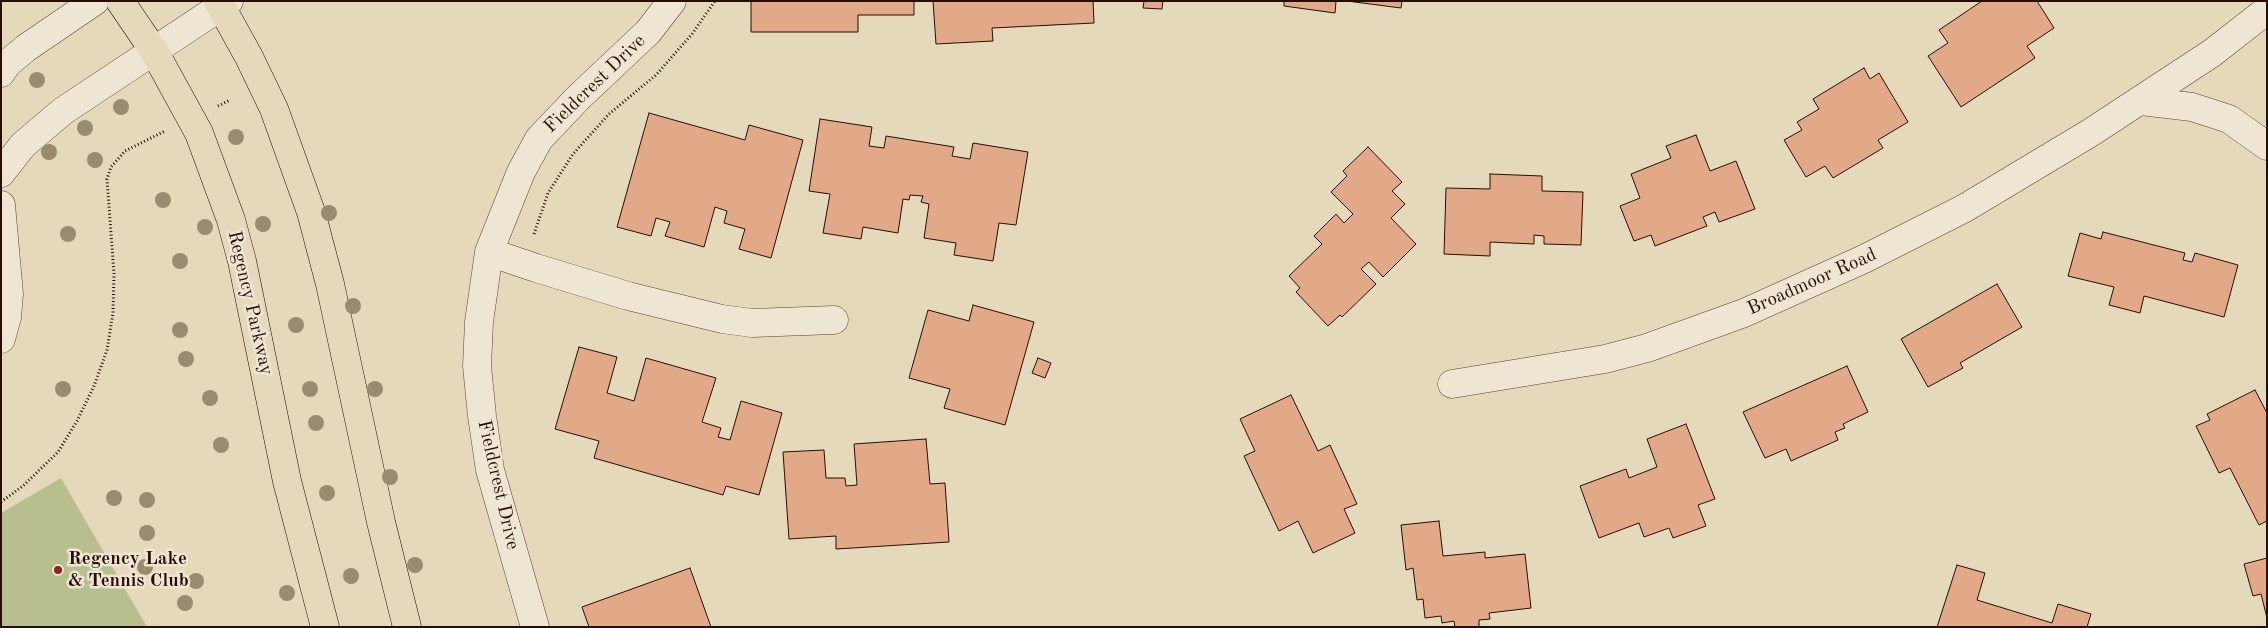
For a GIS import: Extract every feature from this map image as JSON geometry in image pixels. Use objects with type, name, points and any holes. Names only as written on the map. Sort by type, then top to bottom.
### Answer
[{"type":"main road","name":"Regency Parkway","points":[[120,1],[154,51],[199,132],[231,220],[242,261],[288,481],[325,627]]},
{"type":"main road","points":[[223,3],[274,109],[311,212],[330,284],[381,522],[407,627]]},
{"type":"street","points":[[1,73],[7,64],[26,48],[95,1]]},
{"type":"street","name":"Fieldcrest Drive","points":[[535,627],[490,470],[482,416],[477,366],[479,322],[489,252],[520,172],[539,139],[578,98],[648,32],[672,1]]},
{"type":"street","points":[[1,173],[23,145],[63,111],[223,3]]},
{"type":"street","name":"Broadmoor Road","points":[[1452,384],[1605,359],[1647,348],[1744,313],[1864,259],[1965,208],[2141,101],[2212,52],[2267,10]]},
{"type":"street","points":[[2141,101],[2192,107],[2229,119],[2267,146]]},
{"type":"street","points":[[1,205],[9,294],[7,316],[1,339]]},
{"type":"street","points":[[489,252],[628,296],[722,319],[752,322],[834,320]]},
{"type":"path","points":[[524,264],[548,193],[573,154],[609,114],[656,75],[692,34],[715,1]]},
{"type":"path","points":[[1,502],[24,485],[58,452],[77,421],[94,386],[107,350],[113,313],[114,274],[107,179],[111,167],[125,151],[159,134]]},
{"type":"green space","name":"Regency Lake & Tennis Club","points":[[61,478],[147,627],[1,627],[1,513]]},
{"type":"building","points":[[751,1],[914,1],[914,15],[858,15],[858,32],[751,32]]},
{"type":"building","points":[[933,1],[1093,1],[1094,23],[992,28],[993,41],[936,44]]},
{"type":"building","points":[[1144,1],[1163,1],[1162,9],[1143,8]]},
{"type":"building","points":[[1284,1],[1336,1],[1335,13],[1284,6]]},
{"type":"building","points":[[1347,1],[1402,1],[1401,8]]},
{"type":"building","points":[[1982,1],[2037,1],[2054,28],[2027,46],[2035,58],[1961,107],[1928,56],[1948,43],[1939,30]]},
{"type":"building","points":[[1864,68],[1870,79],[1879,73],[1908,122],[1878,140],[1883,148],[1833,178],[1825,166],[1806,177],[1784,140],[1802,130],[1797,122],[1819,109],[1813,99]]},
{"type":"building","points":[[649,113],[745,140],[749,125],[803,140],[771,258],[739,249],[745,229],[724,223],[727,211],[715,207],[704,247],[665,236],[670,222],[656,218],[651,236],[617,227]]},
{"type":"building","points":[[820,119],[872,127],[869,146],[884,148],[886,136],[954,147],[952,156],[970,159],[973,143],[1028,152],[1016,225],[999,223],[993,261],[954,255],[956,243],[924,238],[929,204],[921,202],[923,196],[910,195],[909,200],[903,199],[898,233],[863,227],[861,239],[823,233],[830,194],[809,191]]},
{"type":"building","points":[[1696,135],[1710,171],[1736,161],[1755,209],[1719,222],[1715,212],[1703,217],[1707,226],[1655,246],[1651,235],[1634,241],[1620,206],[1640,198],[1631,174],[1671,158],[1666,146]]},
{"type":"building","points":[[1368,147],[1402,182],[1392,191],[1405,204],[1391,218],[1416,244],[1383,277],[1369,262],[1361,269],[1376,284],[1342,317],[1340,315],[1328,326],[1296,292],[1300,288],[1289,276],[1322,244],[1314,236],[1336,214],[1344,223],[1353,214],[1331,192],[1347,176],[1343,171]]},
{"type":"building","points":[[1490,174],[1542,176],[1542,191],[1583,192],[1581,245],[1544,244],[1544,236],[1534,235],[1534,244],[1490,242],[1490,256],[1444,254],[1446,188],[1490,189]]},
{"type":"building","points":[[2103,232],[2185,253],[2183,260],[2192,262],[2195,253],[2238,265],[2224,317],[2144,296],[2140,313],[2109,305],[2114,287],[2068,276],[2080,233],[2101,239]]},
{"type":"building","points":[[1997,284],[2022,327],[1960,363],[1963,368],[1928,387],[1901,339]]},
{"type":"building","points":[[973,305],[1034,322],[1005,425],[944,408],[950,389],[909,378],[928,310],[969,321]]},
{"type":"building","points":[[579,347],[617,357],[607,393],[634,401],[646,358],[716,378],[702,422],[721,428],[718,437],[730,440],[741,401],[782,413],[759,495],[726,486],[723,495],[594,458],[599,441],[555,429]]},
{"type":"building","points":[[1038,358],[1051,363],[1045,378],[1032,373]]},
{"type":"building","points":[[1847,366],[1868,412],[1843,424],[1845,428],[1835,432],[1838,440],[1791,461],[1786,449],[1765,458],[1743,412]]},
{"type":"building","points":[[2255,390],[2267,413],[2267,521],[2259,525],[2230,468],[2219,473],[2196,426],[2210,420],[2207,414]]},
{"type":"building","points":[[1291,395],[1318,451],[1330,445],[1357,504],[1344,509],[1355,533],[1313,553],[1298,521],[1279,531],[1244,456],[1255,451],[1240,419]]},
{"type":"building","points":[[1686,424],[1715,499],[1698,505],[1706,526],[1673,538],[1669,528],[1644,537],[1639,523],[1599,538],[1580,486],[1626,469],[1629,478],[1657,467],[1647,439]]},
{"type":"building","points":[[926,439],[930,484],[945,483],[949,542],[836,549],[836,536],[789,539],[783,452],[824,450],[826,478],[845,478],[846,486],[857,485],[854,444]]},
{"type":"building","points":[[1439,521],[1443,556],[1485,552],[1485,558],[1525,554],[1531,608],[1489,613],[1490,619],[1479,620],[1479,627],[1455,627],[1454,621],[1442,623],[1441,616],[1425,618],[1423,599],[1417,600],[1413,568],[1406,570],[1401,525]]},
{"type":"building","points":[[2267,558],[2267,618],[2261,594],[2253,596],[2244,564]]},
{"type":"building","points":[[1957,565],[1985,573],[1977,600],[2052,623],[2058,604],[2091,614],[2087,627],[1937,627]]},
{"type":"building","points":[[690,568],[711,627],[589,627],[582,607]]},
{"type":"place","name":"Regency Lake & Tennis Club","points":[[58,570]]}]
